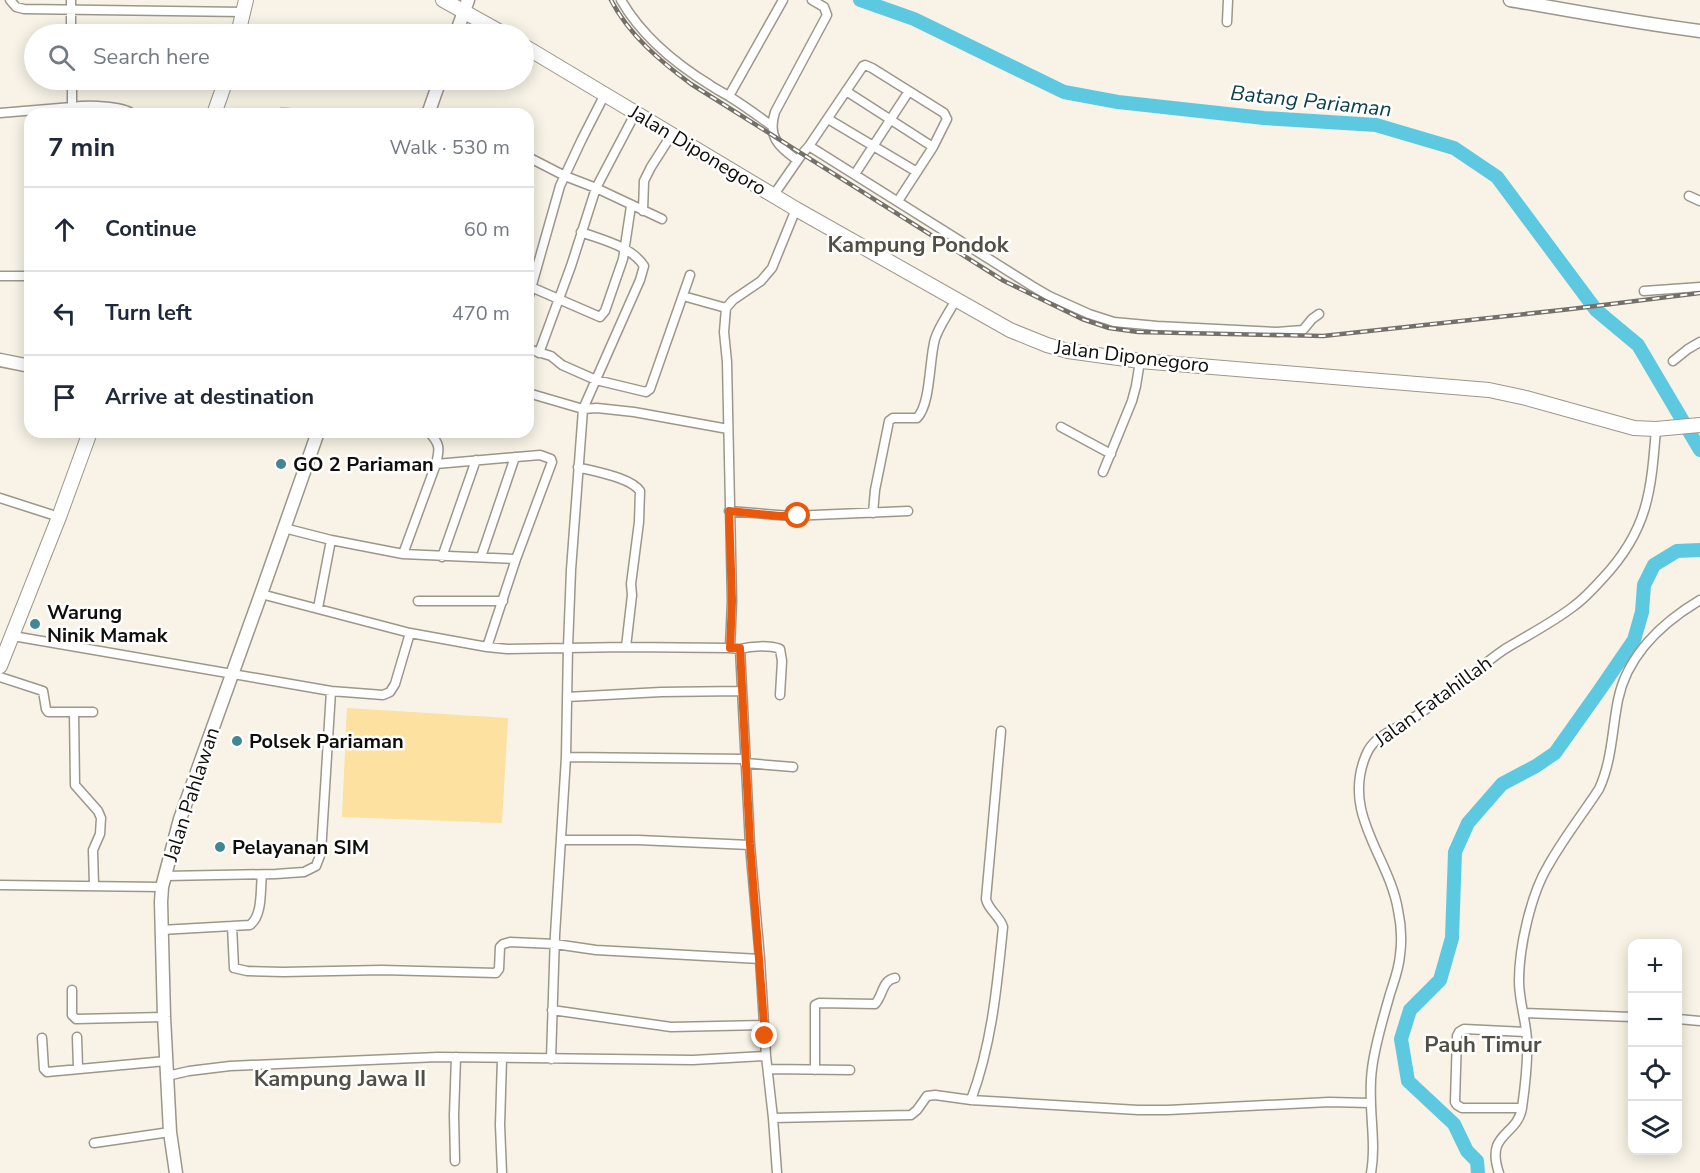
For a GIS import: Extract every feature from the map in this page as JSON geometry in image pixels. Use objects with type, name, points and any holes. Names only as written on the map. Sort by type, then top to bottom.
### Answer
[{"type":"main road","points":[[443,0],[466,6],[490,24]]},
{"type":"main road","points":[[240,24],[244,6]]},
{"type":"main road","name":"Jalan Diponegoro","points":[[534,52],[773,196],[955,301],[1010,330],[1047,345],[1092,355],[1140,361],[1479,388],[1508,393],[1624,426],[1643,429],[1698,425]]},
{"type":"main road","points":[[216,108],[222,90]]},
{"type":"main road","points":[[0,666],[13,636],[55,516],[79,438]]},
{"type":"main road","points":[[0,646],[88,438]]},
{"type":"street","points":[[10,0],[16,7],[24,9],[71,5],[244,6]]},
{"type":"street","points":[[621,0],[647,34],[670,56],[772,126]]},
{"type":"street","points":[[729,96],[783,0]]},
{"type":"street","points":[[797,160],[779,145],[772,126],[775,112],[827,15],[825,8],[812,0]]},
{"type":"street","points":[[1227,22],[1228,0]]},
{"type":"street","points":[[1510,0],[1632,22],[1700,31]]},
{"type":"street","points":[[71,5],[71,24]]},
{"type":"street","points":[[460,24],[466,6]]},
{"type":"street","points":[[773,196],[865,65],[946,116],[946,124],[898,201]]},
{"type":"street","points":[[72,90],[72,107]]},
{"type":"street","points":[[430,108],[436,90]]},
{"type":"street","points":[[846,90],[933,147]]},
{"type":"street","points":[[855,174],[909,91]]},
{"type":"street","points":[[534,277],[565,176],[605,94]]},
{"type":"street","points":[[60,108],[82,105],[115,108]]},
{"type":"street","points":[[0,113],[24,111]]},
{"type":"street","points":[[539,353],[596,188],[636,112]]},
{"type":"street","points":[[828,119],[917,172]]},
{"type":"street","points":[[643,211],[644,181],[672,134]]},
{"type":"street","points":[[809,146],[1032,286],[1068,305],[1105,320],[1125,324],[1277,332],[1303,330],[1319,314]]},
{"type":"street","points":[[534,160],[662,219]]},
{"type":"street","points":[[1689,196],[1700,201]]},
{"type":"street","points":[[534,288],[600,317],[605,311],[618,277],[631,206]]},
{"type":"street","points":[[777,1173],[750,844],[741,691],[732,601],[727,362],[724,332],[726,308],[733,300],[761,281],[772,268],[796,209]]},
{"type":"street","points":[[551,1059],[566,757],[568,647],[583,409],[644,270],[642,263],[625,248],[581,232]]},
{"type":"street","points":[[534,352],[551,356],[562,365],[596,380],[646,392],[650,389],[690,275]]},
{"type":"street","points":[[0,276],[24,276]]},
{"type":"street","points":[[1644,291],[1700,287]]},
{"type":"street","points":[[683,296],[726,308]]},
{"type":"street","points":[[873,513],[887,425],[893,418],[917,418],[922,413],[934,341],[955,301]]},
{"type":"street","points":[[1673,361],[1700,342]]},
{"type":"street","points":[[0,360],[24,365]]},
{"type":"street","points":[[1103,472],[1132,401],[1140,361]]},
{"type":"street","points":[[534,395],[583,409],[597,408],[634,412],[728,429]]},
{"type":"street","points":[[1060,427],[1111,453]]},
{"type":"street","name":"Jalan Fatahillah","points":[[1371,1173],[1373,1152],[1371,1078],[1385,1010],[1399,966],[1401,946],[1396,899],[1360,808],[1358,788],[1363,760],[1377,739],[1433,705],[1493,657],[1574,606],[1618,563],[1633,539],[1645,511],[1663,428]]},
{"type":"street","name":"Jalan Pahlawan","points":[[176,1173],[170,1132],[164,1017],[161,930],[164,881],[180,819],[316,438]]},
{"type":"street","points":[[403,554],[436,464],[439,446],[434,438]]},
{"type":"street","points":[[436,464],[540,455],[552,462],[516,559],[487,647]]},
{"type":"street","points":[[481,557],[515,457]]},
{"type":"street","points":[[442,557],[476,460]]},
{"type":"street","points":[[578,467],[628,482],[637,486],[640,491],[626,647]]},
{"type":"street","points":[[0,498],[55,516]]},
{"type":"street","points":[[729,511],[780,516],[908,510]]},
{"type":"street","points":[[284,528],[403,554],[516,559]]},
{"type":"street","points":[[318,608],[331,540]]},
{"type":"street","points":[[261,594],[410,633],[487,647],[507,649],[768,647],[780,649],[782,661],[780,695]]},
{"type":"street","points":[[1499,1173],[1495,1157],[1496,1147],[1517,1119],[1522,1108],[1527,1048],[1519,987],[1521,956],[1536,889],[1547,866],[1605,777],[1618,699],[1638,654],[1670,619],[1700,600]]},
{"type":"street","points":[[418,601],[503,601]]},
{"type":"street","points":[[13,636],[331,691],[378,694],[390,692],[395,684],[410,633]]},
{"type":"street","points":[[0,677],[43,691],[48,712],[93,712]]},
{"type":"street","points":[[0,885],[94,886],[304,872],[316,866],[320,858],[331,691]]},
{"type":"street","points":[[567,697],[741,691]]},
{"type":"street","points":[[74,712],[75,785],[101,818],[100,834],[93,850],[94,886]]},
{"type":"street","points":[[971,1100],[993,1019],[1003,927],[987,905],[986,899],[1002,731]]},
{"type":"street","points":[[566,757],[745,761],[793,767]]},
{"type":"street","points":[[561,840],[750,844]]},
{"type":"street","points":[[161,930],[250,925],[254,922],[258,912],[262,875]]},
{"type":"street","points":[[232,926],[234,968],[247,971],[382,970],[495,973],[499,970],[498,953],[503,944],[555,944],[596,950],[760,959]]},
{"type":"street","points":[[815,1070],[815,1005],[819,1003],[875,1004],[887,980],[895,978]]},
{"type":"street","points":[[72,990],[72,1015],[76,1018],[164,1017]]},
{"type":"street","points":[[552,1010],[671,1027],[764,1025]]},
{"type":"street","points":[[1524,1013],[1628,1017]]},
{"type":"street","points":[[1682,1019],[1700,1021]]},
{"type":"street","points":[[1522,1108],[1462,1108],[1456,1105],[1457,1036],[1464,1029],[1526,1032]]},
{"type":"street","points":[[77,1037],[78,1068]]},
{"type":"street","points":[[42,1038],[45,1071],[49,1072],[166,1061]]},
{"type":"street","points":[[167,1076],[230,1066],[456,1057],[693,1060],[766,1056]]},
{"type":"street","points":[[455,1161],[456,1057]]},
{"type":"street","points":[[502,1058],[500,1125],[502,1173]]},
{"type":"street","points":[[768,1069],[850,1070]]},
{"type":"street","points":[[773,1118],[911,1115],[930,1095],[971,1100],[1137,1110],[1329,1102],[1370,1103]]},
{"type":"street","points":[[94,1143],[170,1132]]},
{"type":"shaded area","points":[[347,708],[508,718],[502,823],[342,817]]},
{"type":"waterway","name":"Batang Pariaman","points":[[860,0],[914,19],[1064,92],[1118,102],[1264,118],[1376,125],[1454,148],[1497,177],[1596,310],[1638,345],[1700,450]]},
{"type":"waterway","name":"Batang Pariaman","points":[[1478,1173],[1477,1161],[1467,1151],[1454,1124],[1408,1081],[1401,1039],[1410,1010],[1440,980],[1452,938],[1455,852],[1468,823],[1502,784],[1555,753],[1599,691],[1634,640],[1642,612],[1644,585],[1654,565],[1677,551],[1700,550]]},
{"type":"railway","points":[[611,0],[636,36],[691,84],[1004,281],[1082,319],[1109,328],[1138,332],[1323,336],[1700,293]]},
{"type":"place","name":"GO 2 Pariaman","points":[[281,464]]},
{"type":"place","name":"Warung Ninik Mamak","points":[[35,624]]},
{"type":"place","name":"Polsek Pariaman","points":[[237,741]]},
{"type":"place","name":"Pelayanan SIM","points":[[220,847]]},
{"type":"district","name":"Kampung Pondok","points":[[918,244]]},
{"type":"district","name":"Pauh Timur","points":[[1483,1044]]},
{"type":"district","name":"Kampung Jawa II","points":[[340,1078]]},
{"type":"route","points":[[765,1036],[750,844],[740,648],[730,648],[732,601],[729,511],[798,516]]}]
